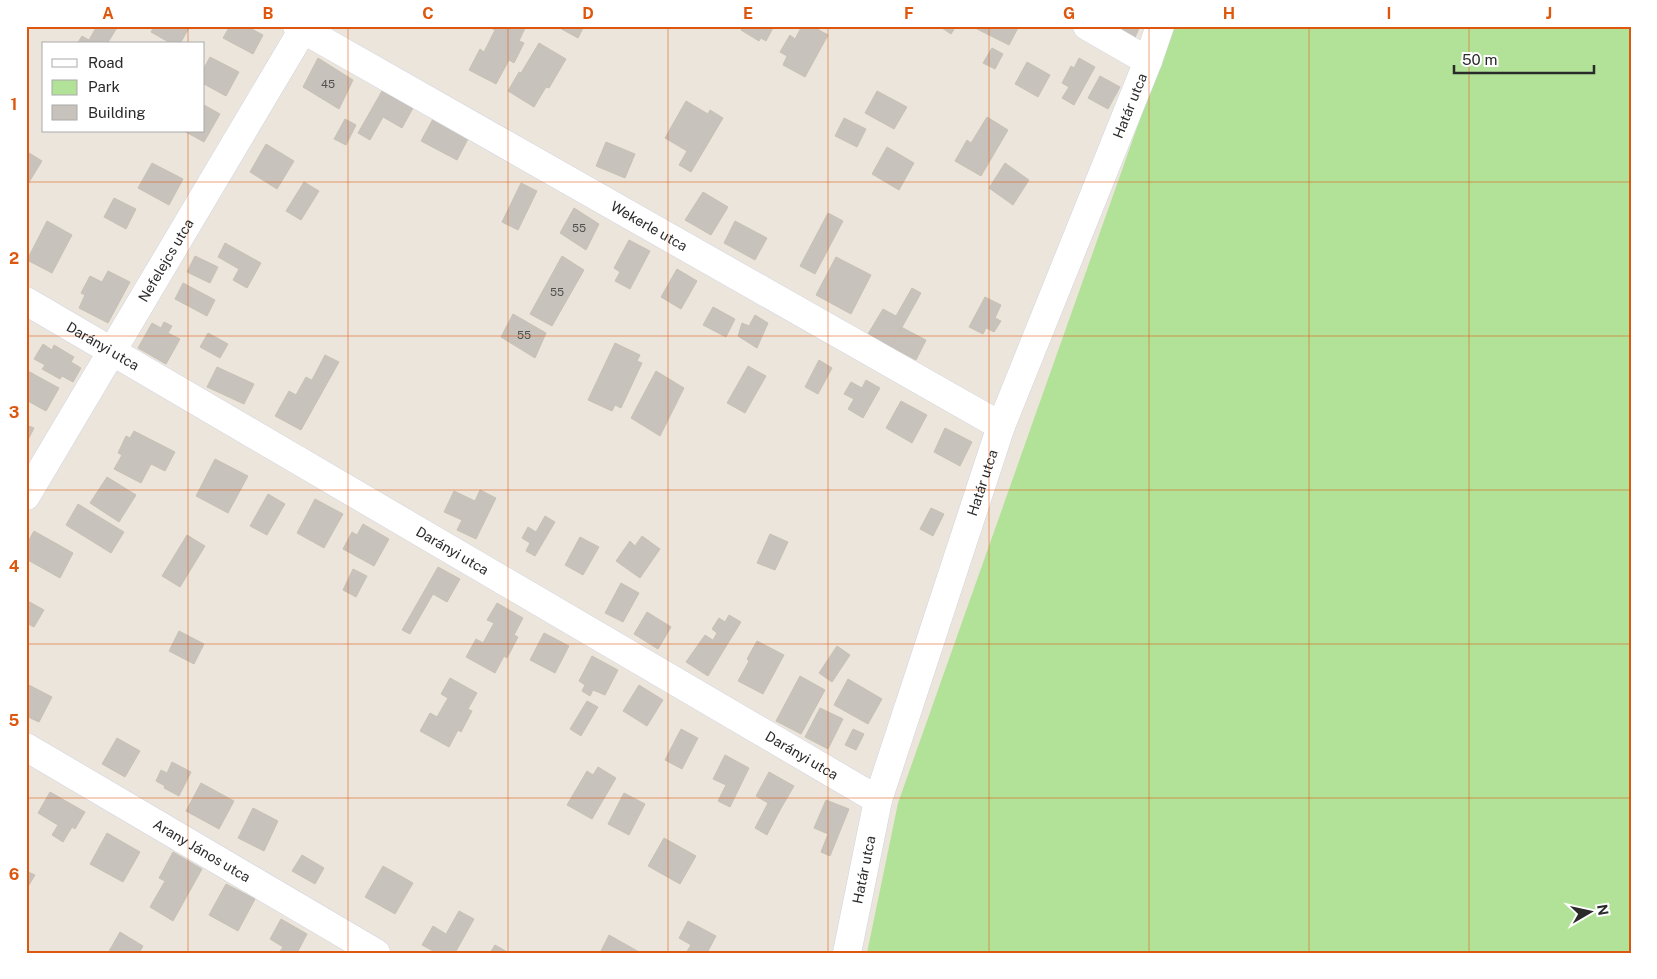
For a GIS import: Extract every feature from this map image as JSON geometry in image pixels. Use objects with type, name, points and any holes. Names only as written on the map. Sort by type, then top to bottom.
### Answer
[{"type":"street","points":[[1087,26],[1148,61]]},
{"type":"street","name":"Határ utca","points":[[846,953],[878,800],[1001,426],[1148,61],[1160,26]]},
{"type":"street","name":"Nefelejcs utca","points":[[26,496],[302,27]]},
{"type":"street","name":"Wekerle utca","points":[[302,27],[1001,426]]},
{"type":"street","name":"Darányi utca","points":[[26,301],[878,800]]},
{"type":"street","name":"Arany János utca","points":[[26,747],[376,953]]},
{"type":"green space","points":[[1173,26],[1631,26],[1631,953],[867,953],[898,803]]},
{"type":"building","points":[[97,26],[118,26],[108,42],[92,42],[89,40]]},
{"type":"building","points":[[154,26],[190,26],[181,42],[168,42],[151,32]]},
{"type":"building","points":[[230,26],[246,26],[263,35],[253,54],[223,38]]},
{"type":"building","points":[[492,26],[526,26],[519,41],[524,43],[514,63],[509,60],[496,84],[469,70],[480,49],[484,52],[495,30],[491,28]]},
{"type":"building","points":[[556,26],[584,26],[578,38]]},
{"type":"building","points":[[743,26],[774,26],[766,41],[761,38],[759,41],[741,30]]},
{"type":"building","points":[[802,26],[812,26],[828,35],[805,77],[783,65],[787,56],[780,52],[790,35],[795,39]]},
{"type":"building","points":[[939,26],[956,26],[951,34]]},
{"type":"building","points":[[979,26],[1019,26],[1009,45],[977,29]]},
{"type":"building","points":[[1117,26],[1140,26],[1134,40],[1114,32]]},
{"type":"building","points":[[82,36],[92,42],[78,42]]},
{"type":"building","points":[[539,43],[566,59],[549,88],[546,87],[534,107],[508,91]]},
{"type":"building","points":[[992,48],[1003,54],[995,69],[983,63]]},
{"type":"building","points":[[210,57],[239,72],[226,96],[205,85],[205,66]]},
{"type":"building","points":[[318,58],[353,80],[339,109],[303,87]]},
{"type":"building","points":[[1079,58],[1095,67],[1074,105],[1062,98],[1069,87],[1062,83],[1071,66],[1074,68]]},
{"type":"building","points":[[1027,62],[1050,75],[1038,97],[1015,84]]},
{"type":"building","points":[[1100,76],[1120,87],[1108,109],[1088,98]]},
{"type":"building","points":[[382,91],[413,108],[402,128],[383,117],[370,140],[358,133]]},
{"type":"building","points":[[877,91],[907,107],[894,129],[865,113]]},
{"type":"building","points":[[686,101],[708,114],[710,110],[723,118],[691,172],[679,165],[687,151],[665,138]]},
{"type":"building","points":[[205,106],[220,114],[204,142],[186,132],[205,132]]},
{"type":"building","points":[[987,117],[1008,130],[981,176],[955,161],[967,140],[971,143]]},
{"type":"building","points":[[844,118],[866,129],[857,147],[835,136]]},
{"type":"building","points":[[345,119],[356,125],[346,145],[334,139]]},
{"type":"building","points":[[433,119],[468,139],[457,160],[421,141]]},
{"type":"building","points":[[606,142],[635,154],[625,178],[596,166]]},
{"type":"building","points":[[266,144],[294,161],[277,189],[250,172]]},
{"type":"building","points":[[887,147],[914,163],[899,190],[872,174]]},
{"type":"building","points":[[26,151],[42,161],[26,187]]},
{"type":"building","points":[[152,163],[183,179],[169,205],[138,188]]},
{"type":"building","points":[[1005,163],[1029,180],[1013,205],[989,188]]},
{"type":"building","points":[[304,182],[319,191],[301,220],[286,211]]},
{"type":"building","points":[[521,183],[537,191],[518,230],[502,222]]},
{"type":"building","points":[[703,192],[728,207],[711,235],[685,220]]},
{"type":"building","points":[[114,198],[136,209],[126,229],[104,217]]},
{"type":"building","points":[[574,208],[599,224],[586,250],[560,233]]},
{"type":"building","points":[[828,213],[843,221],[815,274],[800,266]]},
{"type":"building","points":[[47,221],[72,235],[52,273],[27,260]]},
{"type":"building","points":[[735,221],[767,238],[755,260],[724,243]]},
{"type":"building","points":[[629,240],[650,251],[630,289],[615,281],[620,272],[614,268]]},
{"type":"building","points":[[225,243],[261,263],[247,288],[233,280],[239,269],[218,257]]},
{"type":"building","points":[[195,256],[218,267],[210,283],[187,272]]},
{"type":"building","points":[[562,256],[584,270],[552,326],[530,314]]},
{"type":"building","points":[[836,257],[871,275],[851,314],[816,295]]},
{"type":"building","points":[[677,269],[697,281],[681,309],[661,297]]},
{"type":"building","points":[[108,271],[130,282],[108,323],[79,308],[85,295],[81,293],[90,276],[102,282]]},
{"type":"building","points":[[183,283],[215,300],[207,316],[175,299]]},
{"type":"building","points":[[912,288],[921,293],[891,347],[868,334],[883,309],[896,316]]},
{"type":"building","points":[[985,297],[1001,305],[995,318],[1001,321],[994,332],[986,328],[983,334],[969,327]]},
{"type":"building","points":[[713,307],[735,319],[726,337],[703,325]]},
{"type":"building","points":[[513,314],[546,333],[535,358],[501,337]]},
{"type":"building","points":[[755,315],[768,323],[757,348],[738,336],[742,323],[749,326]]},
{"type":"building","points":[[164,322],[172,326],[168,333],[180,339],[166,364],[138,348],[152,323],[161,328]]},
{"type":"building","points":[[901,327],[926,340],[916,360],[891,347]]},
{"type":"building","points":[[208,333],[228,344],[220,358],[200,347]]},
{"type":"building","points":[[615,343],[640,355],[637,361],[642,363],[621,408],[615,405],[612,411],[588,400]]},
{"type":"building","points":[[43,344],[52,350],[54,345],[74,357],[71,362],[81,368],[73,382],[62,376],[60,379],[42,369],[45,365],[34,359]]},
{"type":"building","points":[[325,355],[339,362],[325,387],[312,380]]},
{"type":"building","points":[[819,360],[832,368],[818,394],[805,387]]},
{"type":"building","points":[[748,366],[766,376],[745,413],[727,403]]},
{"type":"building","points":[[217,367],[254,384],[244,404],[207,387]]},
{"type":"building","points":[[26,370],[59,388],[46,411],[26,400]]},
{"type":"building","points":[[656,371],[684,388],[660,436],[631,418]]},
{"type":"building","points":[[306,377],[325,387],[301,430],[275,416],[289,391],[296,395]]},
{"type":"building","points":[[866,380],[880,388],[863,418],[848,409],[854,399],[844,394],[851,382],[862,388]]},
{"type":"building","points":[[901,401],[927,415],[912,443],[886,428]]},
{"type":"building","points":[[26,425],[34,428],[26,444]]},
{"type":"building","points":[[945,428],[972,442],[960,466],[934,452]]},
{"type":"building","points":[[134,431],[175,452],[165,471],[151,464],[141,483],[114,469],[122,455],[118,453],[126,436],[130,438]]},
{"type":"building","points":[[215,459],[248,476],[228,513],[196,496]]},
{"type":"building","points":[[107,477],[136,495],[119,522],[90,503]]},
{"type":"building","points":[[480,490],[496,498],[476,539],[457,530],[462,520],[444,512],[454,491],[475,501]]},
{"type":"building","points":[[268,494],[285,504],[267,535],[250,526]]},
{"type":"building","points":[[315,499],[343,514],[324,548],[297,533]]},
{"type":"building","points":[[78,504],[124,532],[111,553],[66,525]]},
{"type":"building","points":[[931,508],[944,514],[933,536],[920,529]]},
{"type":"building","points":[[545,516],[555,522],[535,556],[526,551],[530,543],[522,538],[528,527],[536,532]]},
{"type":"building","points":[[363,524],[389,539],[374,566],[343,549],[352,532],[357,535]]},
{"type":"building","points":[[34,531],[73,553],[60,578],[26,559],[26,545]]},
{"type":"building","points":[[770,534],[788,542],[775,570],[757,563]]},
{"type":"building","points":[[187,535],[205,546],[180,587],[162,576]]},
{"type":"building","points":[[642,536],[660,549],[640,578],[616,561],[630,541],[635,546]]},
{"type":"building","points":[[580,537],[599,547],[583,575],[565,565]]},
{"type":"building","points":[[438,567],[460,579],[447,602],[433,594],[410,634],[402,630]]},
{"type":"building","points":[[353,569],[367,576],[356,597],[343,590]]},
{"type":"building","points":[[621,583],[639,593],[623,622],[605,613]]},
{"type":"building","points":[[26,600],[44,610],[34,627],[26,623]]},
{"type":"building","points":[[497,603],[523,618],[514,635],[518,637],[507,658],[504,656],[495,673],[466,657],[476,639],[483,643],[494,623],[487,620]]},
{"type":"building","points":[[647,612],[671,627],[658,649],[634,634]]},
{"type":"building","points":[[729,615],[741,622],[725,648],[713,640],[717,633],[712,629],[719,618],[725,622]]},
{"type":"building","points":[[179,631],[204,644],[194,664],[169,651]]},
{"type":"building","points":[[544,633],[569,646],[555,673],[530,660]]},
{"type":"building","points":[[705,635],[725,648],[708,676],[686,662]]},
{"type":"building","points":[[757,641],[784,655],[763,694],[738,681]]},
{"type":"building","points":[[837,646],[850,655],[832,682],[819,673]]},
{"type":"building","points":[[592,656],[618,670],[605,695],[593,690],[590,696],[582,691],[585,685],[579,681]]},
{"type":"building","points":[[800,676],[825,690],[801,734],[776,721]]},
{"type":"building","points":[[450,678],[477,693],[468,709],[472,711],[461,732],[458,730],[449,747],[420,731],[430,713],[437,717],[448,698],[441,694]]},
{"type":"building","points":[[848,679],[882,699],[868,724],[834,705]]},
{"type":"building","points":[[27,684],[52,697],[39,722],[26,716]]},
{"type":"building","points":[[639,685],[663,700],[647,726],[623,711]]},
{"type":"building","points":[[587,701],[598,707],[581,736],[570,729]]},
{"type":"building","points":[[820,708],[843,719],[828,749],[805,737]]},
{"type":"building","points":[[681,729],[698,738],[682,769],[665,760]]},
{"type":"building","points":[[853,729],[864,734],[856,750],[845,745]]},
{"type":"building","points":[[117,738],[140,751],[125,777],[102,764]]},
{"type":"building","points":[[725,755],[749,768],[730,807],[718,801],[726,785],[713,779]]},
{"type":"building","points":[[172,762],[191,772],[179,796],[156,781],[161,770],[167,773]]},
{"type":"building","points":[[598,767],[616,778],[592,819],[567,805],[587,771],[593,775]]},
{"type":"building","points":[[769,772],[794,786],[780,810],[756,796]]},
{"type":"building","points":[[201,783],[234,801],[219,829],[186,811]]},
{"type":"building","points":[[50,792],[85,812],[75,829],[72,827],[63,842],[52,835],[58,825],[38,813]]},
{"type":"building","points":[[624,793],[645,804],[629,835],[608,824]]},
{"type":"building","points":[[826,800],[849,809],[830,856],[821,852],[828,834],[814,828]]},
{"type":"building","points":[[768,803],[780,810],[767,835],[755,828]]},
{"type":"building","points":[[253,808],[278,821],[264,851],[238,838]]},
{"type":"building","points":[[107,833],[140,852],[123,882],[90,864]]},
{"type":"building","points":[[664,838],[696,856],[680,884],[648,866]]},
{"type":"building","points":[[173,852],[202,869],[173,921],[150,907],[165,881],[159,878]]},
{"type":"building","points":[[302,855],[324,868],[315,884],[292,871]]},
{"type":"building","points":[[383,866],[413,883],[395,914],[365,897]]},
{"type":"building","points":[[26,871],[35,875],[26,890]]},
{"type":"building","points":[[226,884],[255,899],[238,931],[209,915]]},
{"type":"building","points":[[459,911],[474,919],[455,953],[437,953],[422,945],[433,926],[446,934]]},
{"type":"building","points":[[281,919],[307,934],[297,953],[279,953],[283,947],[270,939]]},
{"type":"building","points":[[688,921],[716,936],[707,953],[686,953],[691,945],[679,938]]},
{"type":"building","points":[[120,932],[143,946],[139,953],[108,953]]},
{"type":"building","points":[[609,935],[641,953],[600,953]]},
{"type":"building","points":[[495,945],[509,953],[490,953]]}]
